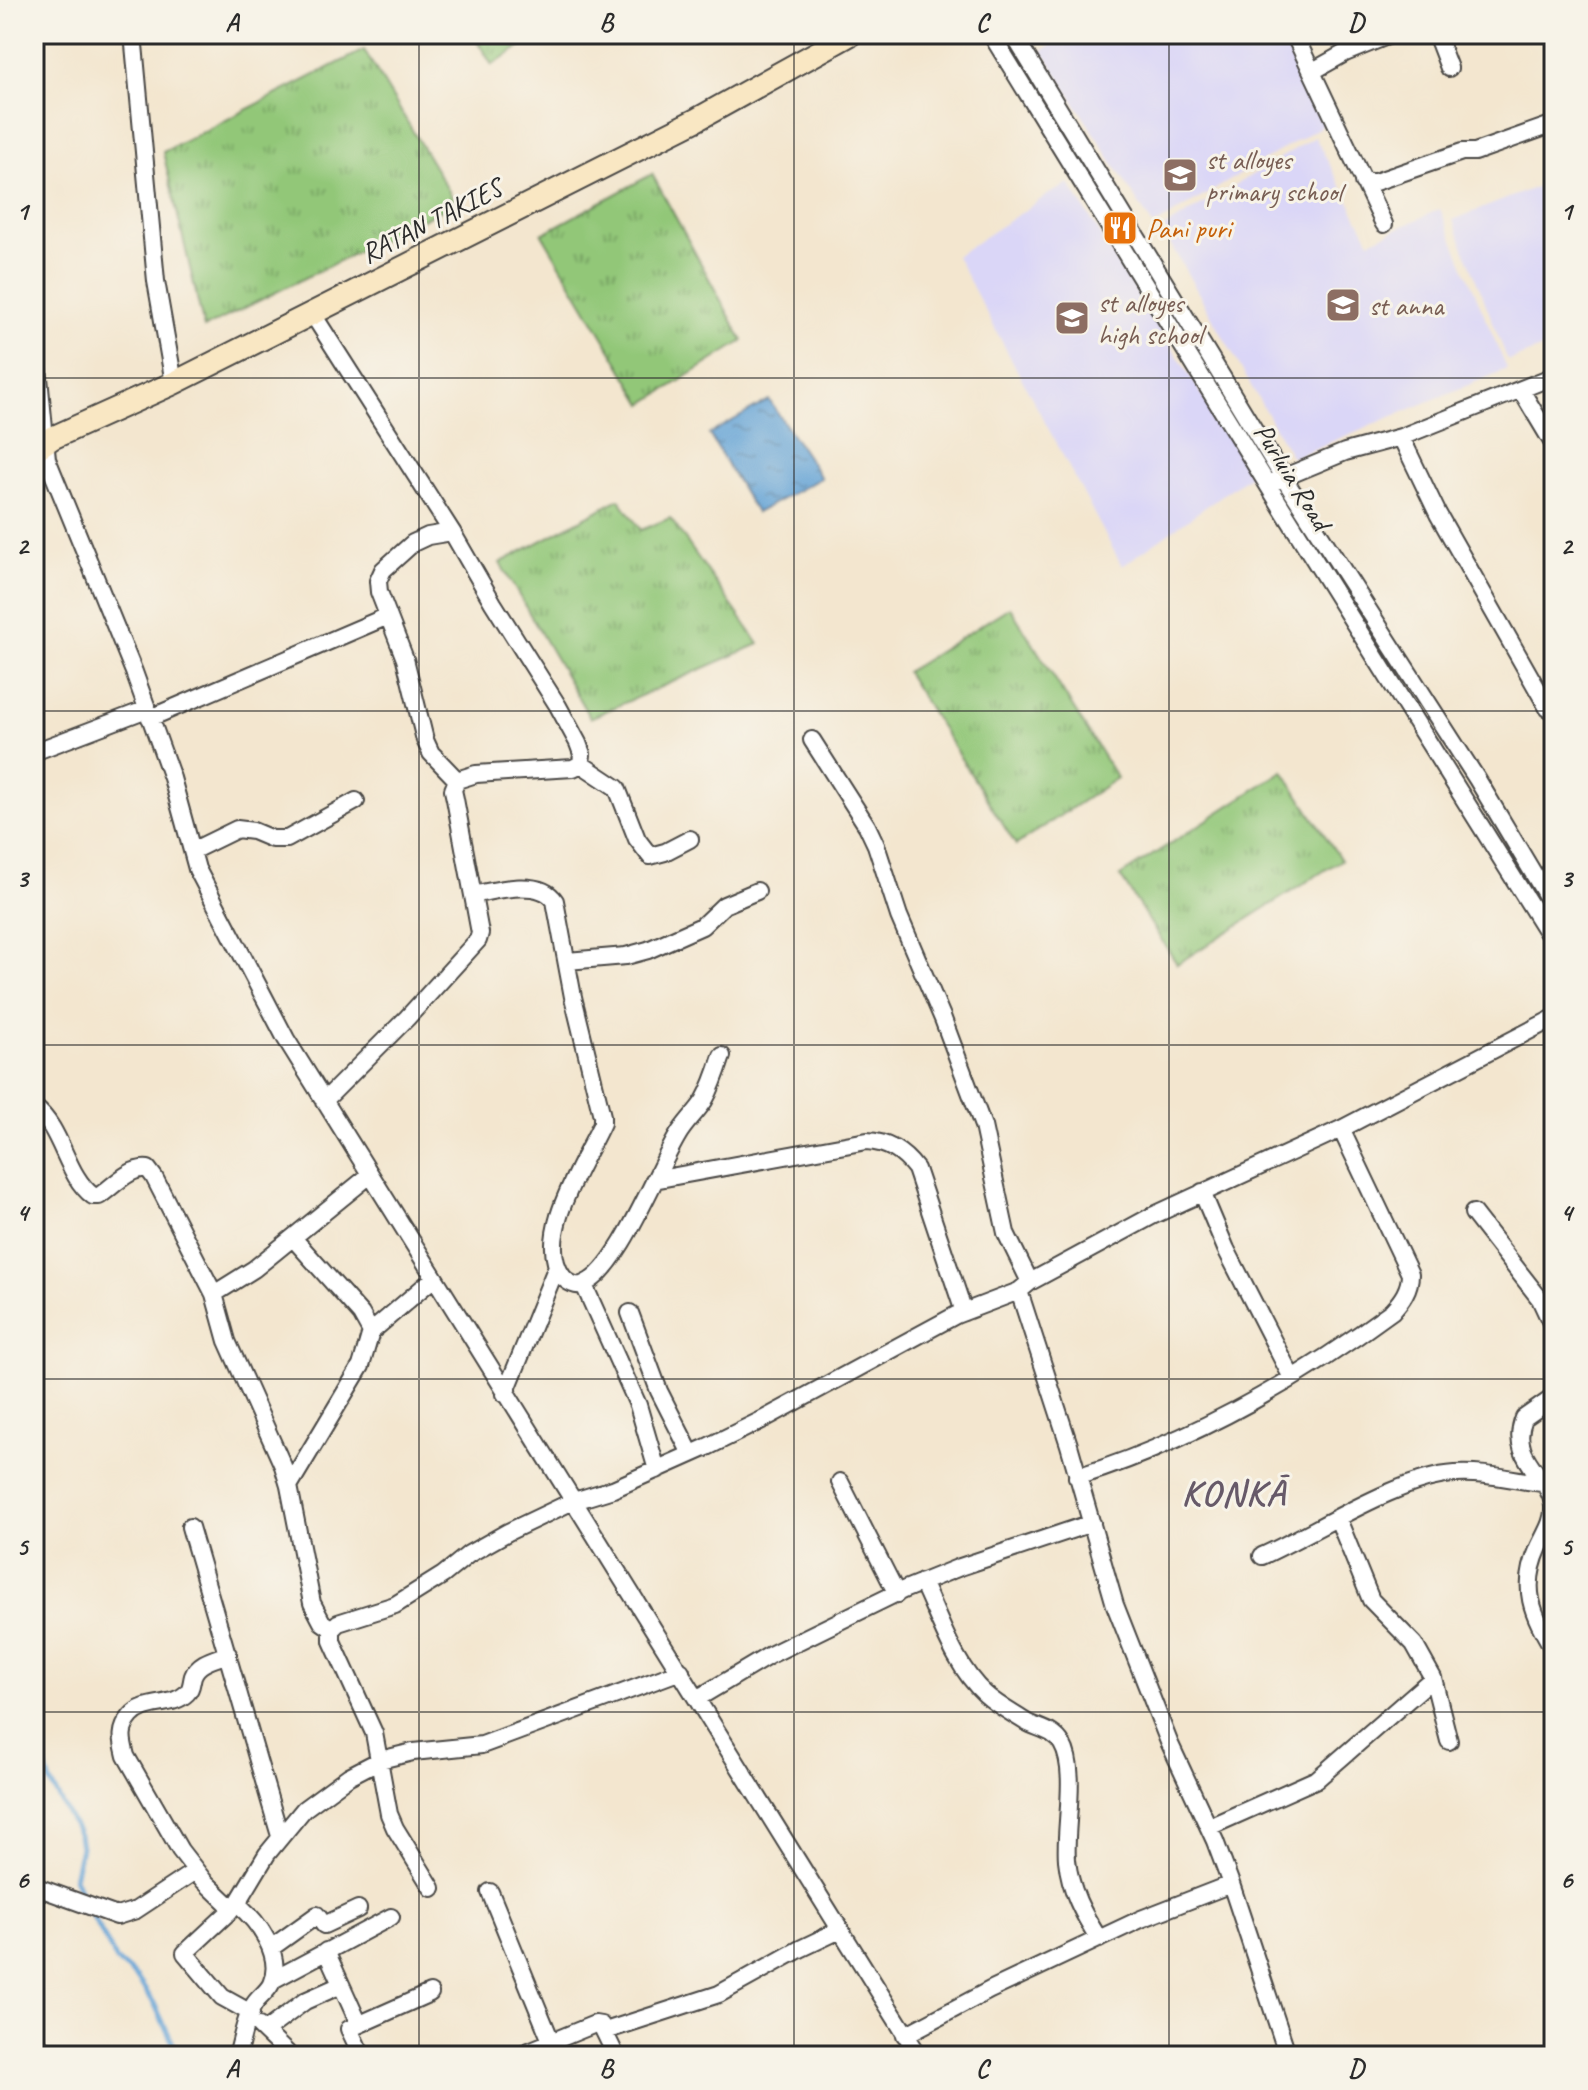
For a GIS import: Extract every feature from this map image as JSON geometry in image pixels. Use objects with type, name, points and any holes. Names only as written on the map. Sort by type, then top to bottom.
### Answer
[{"type":"street","points":[[133,34],[152,249],[174,383]]},
{"type":"street","name":"RATAN TAKIES","points":[[40,446],[174,383],[696,120],[851,34]]},
{"type":"street","name":"Purluia Road","points":[[991,34],[1275,481],[1477,779],[1553,904]]},
{"type":"street","name":"Purluia Road","points":[[1013,34],[1275,481],[1554,943]]},
{"type":"street","points":[[1294,34],[1384,224]]},
{"type":"street","points":[[1313,71],[1345,53],[1392,34]]},
{"type":"street","points":[[1436,34],[1449,68]]},
{"type":"street","points":[[1363,182],[1375,182],[1462,152],[1475,152],[1554,124]]},
{"type":"street","points":[[34,263],[40,446],[149,714],[172,778],[197,869],[286,1039],[919,2056]]},
{"type":"street","points":[[312,313],[452,532],[563,716],[578,743],[582,754],[581,764]]},
{"type":"street","points":[[1275,481],[1345,452],[1401,437],[1554,376]]},
{"type":"street","points":[[1521,390],[1554,445]]},
{"type":"street","points":[[1401,437],[1438,514],[1548,708]]},
{"type":"street","points":[[452,532],[428,536],[413,543],[383,570],[378,581],[405,659],[425,740],[431,753],[457,780]]},
{"type":"street","points":[[34,752],[149,714],[388,616]]},
{"type":"street","points":[[812,740],[876,845],[904,927],[983,1126],[1006,1233],[1025,1287],[1110,1592],[1169,1742],[1209,1827],[1231,1884],[1288,2056]]},
{"type":"street","points":[[457,780],[476,774],[563,771],[581,764]]},
{"type":"street","points":[[581,764],[617,788],[637,839],[650,856],[690,839]]},
{"type":"street","points":[[324,1101],[407,1018],[478,940],[480,933],[453,790],[457,780]]},
{"type":"street","points":[[192,851],[237,829],[253,831],[272,839],[287,839],[356,801]]},
{"type":"street","points":[[473,895],[526,889],[550,893],[555,901],[585,1051],[602,1116],[602,1123],[556,1225],[554,1253],[557,1266],[567,1281],[584,1285],[619,1247],[679,1134],[705,1099],[722,1056]]},
{"type":"street","points":[[567,961],[626,956],[648,950],[702,926],[724,905],[757,891]]},
{"type":"street","points":[[332,1629],[349,1618],[395,1605],[443,1575],[469,1554],[508,1532],[657,1470],[762,1420],[964,1312],[1025,1287],[1152,1216],[1341,1129],[1554,1018]]},
{"type":"street","points":[[34,1107],[45,1118],[79,1180],[93,1196],[99,1196],[134,1171],[148,1169],[214,1294],[227,1341],[283,1466],[312,1603],[322,1622],[332,1629],[336,1653],[374,1733],[389,1814],[432,1888]]},
{"type":"street","points":[[1077,1477],[1173,1443],[1292,1378],[1392,1311],[1401,1301],[1410,1283],[1406,1262],[1341,1129]]},
{"type":"street","points":[[654,1180],[867,1141],[890,1146],[905,1155],[916,1169],[964,1312]]},
{"type":"street","points":[[214,1294],[254,1269],[370,1175]]},
{"type":"street","points":[[1202,1192],[1226,1249],[1292,1378]]},
{"type":"street","points":[[1473,1213],[1540,1299],[1554,1329]]},
{"type":"street","points":[[293,1238],[361,1314],[371,1332]]},
{"type":"street","points":[[505,1394],[557,1266]]},
{"type":"street","points":[[289,1486],[361,1366],[371,1332],[434,1278]]},
{"type":"street","points":[[584,1285],[596,1318],[634,1397],[657,1470]]},
{"type":"street","points":[[630,1313],[662,1399],[691,1454]]},
{"type":"street","points":[[1554,1397],[1524,1418],[1520,1427],[1521,1446],[1553,1504],[1552,1518],[1537,1550],[1528,1591],[1539,1624],[1554,1650]]},
{"type":"street","points":[[1262,1556],[1382,1497],[1439,1476],[1468,1473],[1542,1483]]},
{"type":"street","points":[[840,1482],[897,1594]]},
{"type":"street","points":[[1338,1519],[1371,1600],[1414,1644],[1433,1678],[1449,1741]]},
{"type":"street","points":[[698,1698],[770,1655],[922,1582],[1092,1523]]},
{"type":"street","points":[[190,1527],[280,1836]]},
{"type":"street","points":[[922,1582],[954,1650],[974,1683],[987,1696],[1053,1734],[1062,1744],[1070,1793],[1067,1862],[1074,1892],[1099,1939]]},
{"type":"street","points":[[228,1654],[202,1664],[193,1675],[188,1693],[179,1699],[145,1706],[134,1713],[124,1724],[120,1736],[126,1756],[195,1871],[255,1922],[271,1948],[273,1980]]},
{"type":"street","points":[[287,2053],[250,2015],[222,1997],[185,1953],[230,1911],[280,1836],[304,1809],[328,1789],[380,1760],[413,1752],[482,1745],[681,1671]]},
{"type":"street","points":[[1209,1827],[1317,1779],[1433,1678]]},
{"type":"street","points":[[34,1886],[117,1916],[126,1915],[195,1871]]},
{"type":"street","points":[[905,2035],[990,1990],[1141,1919],[1231,1884]]},
{"type":"street","points":[[490,1892],[551,2041]]},
{"type":"street","points":[[271,1948],[317,1915],[324,1925],[358,1909]]},
{"type":"street","points":[[237,2056],[250,2015],[273,1980],[391,1917]]},
{"type":"street","points":[[605,2031],[719,1994],[840,1930]]},
{"type":"street","points":[[326,1951],[359,2024]]},
{"type":"street","points":[[265,2031],[305,2001],[341,1985]]},
{"type":"street","points":[[362,2056],[349,2029],[430,1993]]},
{"type":"street","points":[[517,2056],[595,2024],[601,2025],[605,2031],[616,2056]]},
{"type":"street","points":[[34,2039],[48,2056]]},
{"type":"shaded area","name":"st alloyes primary school","points":[[1069,34],[1282,34],[1327,123],[1153,226],[1042,51]]},
{"type":"shaded area","name":"st anna","points":[[1315,137],[1370,241],[1440,209],[1507,369],[1292,458],[1162,229]]},
{"type":"shaded area","name":"st anna","points":[[1554,180],[1554,344],[1508,361],[1453,220]]},
{"type":"shaded area","name":"st alloyes high school","points":[[1069,184],[1252,474],[1122,566],[956,256]]},
{"type":"green space","points":[[473,34],[540,34],[492,65]]},
{"type":"green space","points":[[364,50],[456,203],[204,328],[163,152]]},
{"type":"green space","points":[[652,174],[743,341],[643,404],[542,234]]},
{"type":"green space","points":[[619,499],[641,530],[670,518],[759,644],[590,718],[500,563]]},
{"type":"green space","points":[[1010,607],[1117,778],[1016,845],[906,672]]},
{"type":"green space","points":[[1283,771],[1341,860],[1177,964],[1120,876]]},
{"type":"water","points":[[769,400],[821,478],[756,513],[709,434]]},
{"type":"waterway","points":[[34,1731],[50,1782],[79,1835],[81,1847],[74,1878],[83,1898]]},
{"type":"waterway","points":[[89,1910],[117,1961],[137,1978],[154,2003],[179,2056]]},
{"type":"place","name":"st alloyes primary school","points":[[1180,175]]},
{"type":"place","name":"Pani puri","points":[[1120,228]]},
{"type":"place","name":"st anna","points":[[1343,305]]},
{"type":"place","name":"st alloyes high school","points":[[1072,318]]},
{"type":"district","name":"KONKĀ","points":[[1234,1492]]}]
